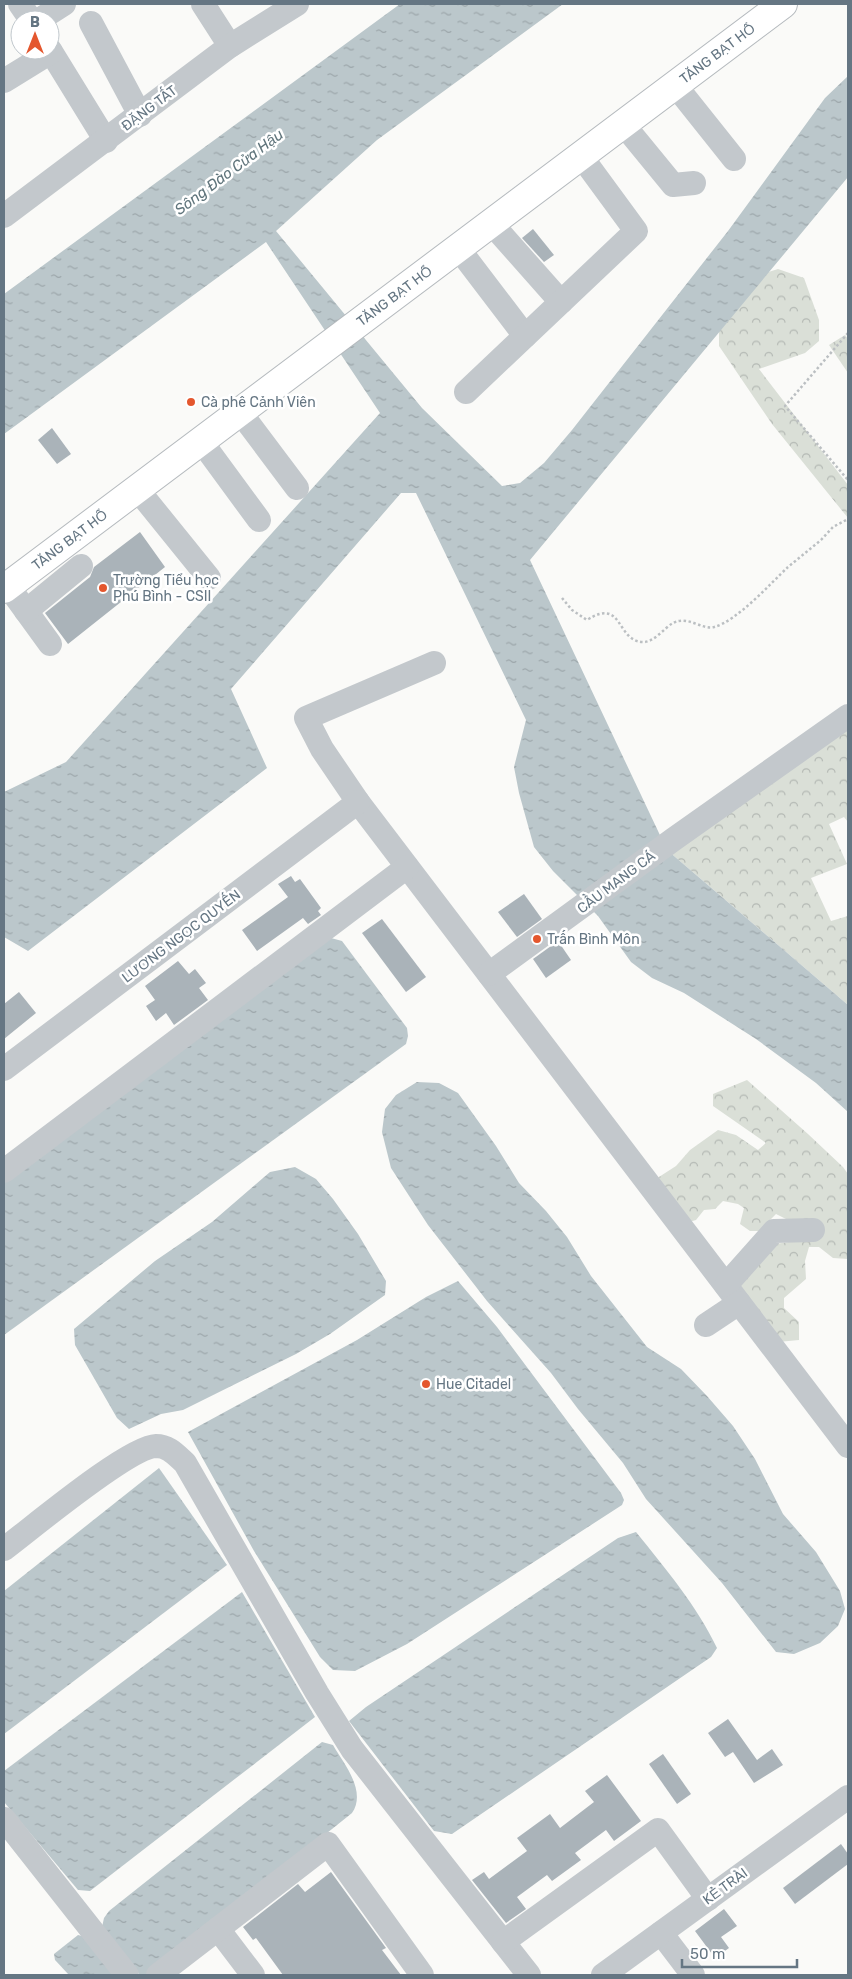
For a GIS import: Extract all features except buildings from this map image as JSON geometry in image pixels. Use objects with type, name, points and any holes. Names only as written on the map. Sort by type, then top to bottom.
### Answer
[{"type":"main road","name":"TĂNG BẠT HỔ","points":[[6,588],[783,4]]},
{"type":"street","points":[[203,4],[230,46]]},
{"type":"street","name":"ĐẶNG TẤT","points":[[4,216],[230,46],[297,4]]},
{"type":"street","points":[[91,23],[140,115]]},
{"type":"street","points":[[4,81],[36,60]]},
{"type":"street","points":[[56,60],[106,141]]},
{"type":"street","points":[[675,85],[734,158]]},
{"type":"street","points":[[622,124],[672,185],[694,183]]},
{"type":"street","points":[[466,392],[636,230],[581,156]]},
{"type":"street","points":[[491,223],[561,302]]},
{"type":"street","points":[[458,248],[525,336]]},
{"type":"street","points":[[240,412],[297,488]]},
{"type":"street","points":[[201,441],[258,520]]},
{"type":"street","points":[[137,489],[208,578]]},
{"type":"street","points":[[26,611],[82,566]]},
{"type":"street","points":[[6,588],[26,611],[50,644]]},
{"type":"street","points":[[434,663],[306,718],[322,749],[406,867],[848,1446]]},
{"type":"street","name":"CẦU MANG CÁ","points":[[488,974],[674,838],[848,716]]},
{"type":"street","name":"LƯƠNG NGỌC QUYẾN","points":[[6,1064],[358,802]]},
{"type":"street","points":[[4,1171],[406,867]]},
{"type":"street","points":[[706,1324],[732,1294],[774,1231],[813,1230]]},
{"type":"street","points":[[4,1550],[129,1456],[155,1446],[166,1447],[174,1452],[185,1463],[317,1693],[352,1749],[528,1975]]},
{"type":"street","name":"KẺ TRÀI","points":[[603,1975],[848,1797]]},
{"type":"street","points":[[4,1819],[127,1975]]},
{"type":"street","points":[[503,1942],[658,1830],[708,1899]]},
{"type":"street","points":[[158,1975],[328,1844],[422,1975]]},
{"type":"street","points":[[218,1929],[252,1975]]},
{"type":"street","points":[[661,1933],[693,1975]]},
{"type":"path","points":[[848,332],[785,406],[848,480]]},
{"type":"path","points":[[562,598],[572,610],[587,620],[598,613],[606,613],[614,617],[636,641],[644,643],[674,622],[694,622],[713,628],[733,618],[833,527],[848,519]]},
{"type":"green space","points":[[778,269],[804,278],[819,320],[819,341],[805,353],[759,369],[848,485],[848,518],[772,424],[719,346],[719,317],[752,277]]},
{"type":"green space","points":[[845,335],[848,339],[848,373],[829,345]]},
{"type":"green space","points":[[848,720],[848,822],[844,817],[829,824],[847,864],[811,878],[831,921],[848,916],[848,1005],[667,850]]},
{"type":"green space","points":[[747,1080],[808,1134],[848,1174],[848,1259],[833,1258],[819,1247],[809,1247],[805,1261],[806,1279],[784,1298],[784,1308],[799,1322],[799,1340],[778,1342],[723,1296],[775,1244],[789,1242],[788,1220],[776,1214],[759,1231],[750,1231],[740,1224],[744,1208],[738,1204],[723,1201],[715,1209],[704,1210],[696,1220],[682,1224],[648,1184],[676,1166],[690,1150],[718,1130],[736,1135],[758,1150],[766,1143],[713,1106],[713,1094]]},
{"type":"water","name":"Sông Đào Cửa Hậu","points":[[400,4],[563,4],[377,140],[276,231],[422,408],[502,486],[520,483],[544,463],[572,430],[728,231],[825,98],[848,76],[848,177],[530,560],[667,850],[848,1005],[848,1112],[816,1083],[756,1039],[684,993],[652,978],[631,962],[598,916],[553,871],[534,847],[514,767],[526,720],[416,493],[401,493],[231,689],[267,768],[28,951],[4,937],[4,792],[66,762],[380,413],[266,242],[4,434],[4,294]]},
{"type":"water","points":[[331,938],[342,941],[407,1028],[406,1044],[4,1335],[4,1172]]},
{"type":"water","points":[[417,1082],[439,1083],[458,1093],[496,1146],[519,1183],[546,1211],[567,1237],[591,1276],[647,1347],[681,1369],[733,1426],[755,1459],[783,1514],[816,1552],[840,1591],[845,1609],[838,1626],[820,1643],[794,1654],[776,1652],[722,1583],[646,1499],[623,1463],[551,1373],[487,1301],[428,1225],[391,1168],[382,1132],[385,1109],[396,1095]]},
{"type":"water","points":[[295,1167],[316,1179],[358,1234],[386,1281],[385,1295],[330,1334],[296,1354],[183,1410],[161,1414],[129,1429],[117,1418],[75,1345],[74,1329],[155,1261],[212,1222],[270,1172]]},
{"type":"water","points":[[458,1281],[497,1327],[621,1493],[624,1500],[622,1505],[407,1644],[355,1671],[333,1670],[320,1657],[254,1551],[188,1432],[357,1340],[426,1297]]},
{"type":"water","points":[[159,1468],[227,1565],[4,1734],[4,1591]]},
{"type":"water","points":[[636,1532],[680,1588],[709,1632],[717,1648],[711,1657],[452,1834],[434,1831],[349,1721],[366,1707],[618,1538]]},
{"type":"water","points":[[242,1592],[315,1717],[90,1891],[78,1890],[4,1802],[4,1771]]},
{"type":"water","points":[[322,1742],[333,1745],[352,1778],[357,1796],[356,1805],[352,1813],[157,1969],[148,1975],[140,1975],[102,1927],[104,1918],[109,1911]]},
{"type":"water","points":[[78,1935],[82,1936],[115,1975],[69,1975],[55,1960],[54,1954]]},
{"type":"place","name":"Cà phê Cảnh Viên","points":[[191,402]]},
{"type":"place","name":"Trường Tiểu học Phú Bình - CSII","points":[[103,588]]},
{"type":"place","name":"Trấn Bình Môn","points":[[537,939]]},
{"type":"place","name":"Hue Citadel","points":[[426,1384]]}]
